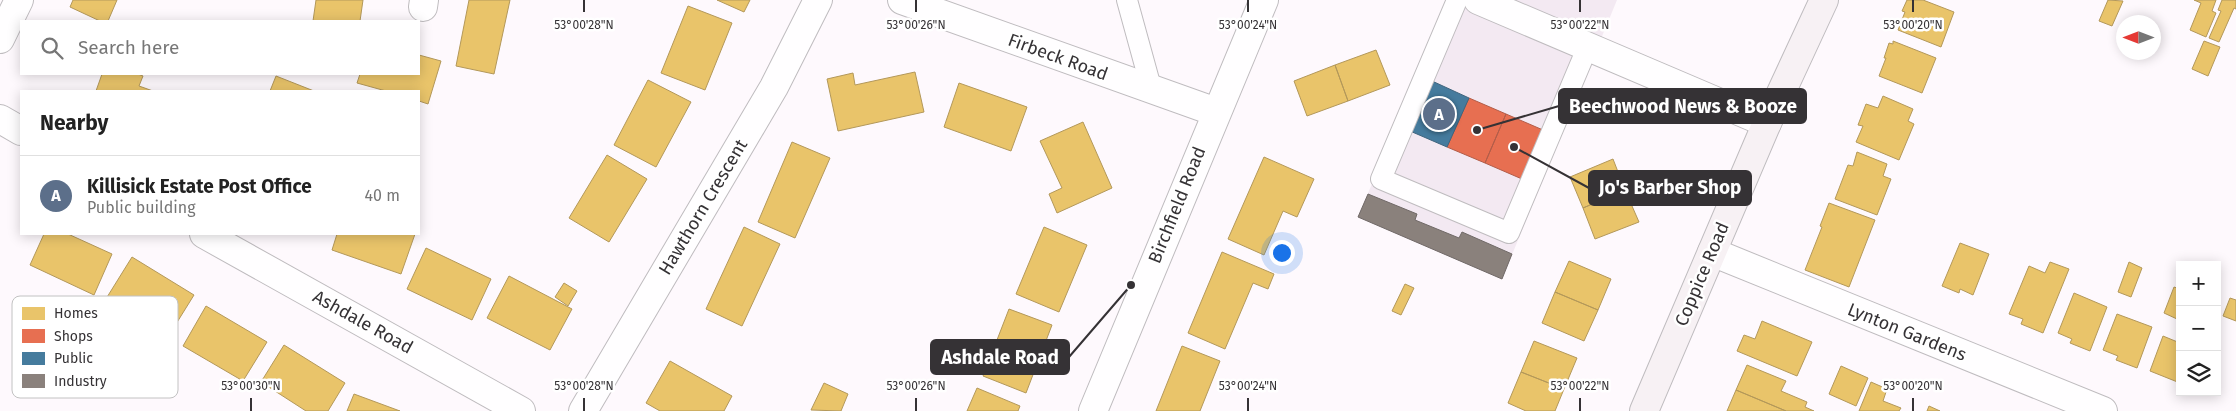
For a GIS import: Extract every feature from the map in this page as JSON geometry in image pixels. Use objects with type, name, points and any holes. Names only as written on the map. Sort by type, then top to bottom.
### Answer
[{"type":"street","points":[[0,39],[19,0]]},
{"type":"street","name":"Hawthorn Crescent","points":[[582,411],[774,87],[818,0]]},
{"type":"street","name":"Firbeck Road","points":[[902,0],[1152,91],[1216,112]]},
{"type":"street","name":"Birchfield Road","points":[[1093,411],[1264,0]]},
{"type":"street","points":[[1478,0],[1767,123]]},
{"type":"street","name":"Coppice Road","points":[[1644,411],[1767,123],[1824,0]]},
{"type":"street","points":[[0,119],[20,130]]},
{"type":"street","name":"Ashdale Road","points":[[206,235],[522,411]]},
{"type":"street","name":"Lynton Gardens","points":[[1712,252],[2103,411]]},
{"type":"lane","points":[[1127,0],[1152,91]]},
{"type":"lane","points":[[1457,0],[1381,179],[1509,233],[1588,46]]},
{"type":"shaded area","points":[[1452,0],[1617,0],[1502,279],[1358,217],[1426,55]]},
{"type":"building: Homes","points":[[73,0],[117,0],[108,20],[98,20],[70,7]]},
{"type":"building: Homes","points":[[316,0],[363,0],[360,20],[313,20]]},
{"type":"building: Homes","points":[[469,0],[510,0],[494,74],[456,66]]},
{"type":"building: Homes","points":[[717,0],[750,0],[744,12]]},
{"type":"building: Homes","points":[[1907,0],[1923,0],[1954,12],[1941,47],[1898,30],[1905,12],[1902,11]]},
{"type":"building: Homes","points":[[2108,0],[2123,1],[2112,26],[2099,21]]},
{"type":"building: Homes","points":[[2194,0],[2216,0],[2212,11],[2216,13],[2206,37],[2190,30],[2201,3]]},
{"type":"building: Homes","points":[[2222,0],[2236,0],[2236,9],[2234,8],[2219,42],[2209,38],[2221,11],[2218,10]]},
{"type":"building: Homes","points":[[688,6],[732,23],[705,90],[661,73]]},
{"type":"building: Homes","points":[[1893,41],[1936,58],[1922,93],[1879,76],[1889,43],[1893,44]]},
{"type":"building: Homes","points":[[2204,41],[2220,47],[2208,76],[2192,69]]},
{"type":"building: Homes","points":[[1376,50],[1390,85],[1348,101],[1335,65]]},
{"type":"building: Homes","points":[[420,55],[441,61],[428,104],[420,101],[420,90],[382,90],[357,83],[360,75],[420,75]]},
{"type":"building: Homes","points":[[1335,65],[1348,101],[1307,116],[1294,81]]},
{"type":"building: Homes","points":[[915,72],[924,112],[838,131],[827,79],[853,73],[855,85]]},
{"type":"building: Homes","points":[[102,75],[140,75],[143,76],[139,86],[150,90],[96,90]]},
{"type":"building: Homes","points":[[276,76],[311,90],[270,90]]},
{"type":"building: Homes","points":[[648,80],[691,102],[656,167],[614,145]]},
{"type":"building: Homes","points":[[959,83],[1027,107],[1011,151],[944,127]]},
{"type":"building: Homes","points":[[1883,96],[1913,109],[1908,121],[1914,124],[1899,160],[1856,142],[1863,126],[1858,125],[1866,104],[1878,108]]},
{"type":"building: Homes","points":[[1083,122],[1112,188],[1057,213],[1049,194],[1062,188],[1040,141]]},
{"type":"building: Homes","points":[[792,142],[830,158],[795,238],[758,222]]},
{"type":"building: Homes","points":[[1857,152],[1887,164],[1883,176],[1891,179],[1877,215],[1835,199],[1848,165],[1853,166]]},
{"type":"building: Homes","points":[[607,155],[647,179],[609,242],[569,218]]},
{"type":"building: Homes","points":[[1264,157],[1314,179],[1297,217],[1283,211],[1264,255],[1228,239]]},
{"type":"building: Homes","points":[[1613,159],[1625,190],[1583,208],[1570,177]]},
{"type":"building: Homes","points":[[1625,190],[1639,222],[1595,239],[1583,208]]},
{"type":"building: Homes","points":[[1829,203],[1875,220],[1849,287],[1805,270],[1822,227],[1820,226]]},
{"type":"building: Homes","points":[[744,227],[780,244],[742,326],[706,309]]},
{"type":"building: Homes","points":[[1044,227],[1087,245],[1059,312],[1016,294]]},
{"type":"building: Homes","points":[[44,235],[70,235],[112,254],[94,295],[30,265]]},
{"type":"building: Homes","points":[[337,235],[415,235],[401,274],[332,250]]},
{"type":"building: Homes","points":[[1960,243],[1989,254],[1973,295],[1960,289],[1959,293],[1942,286]]},
{"type":"building: Homes","points":[[426,248],[491,279],[472,320],[407,289]]},
{"type":"building: Homes","points":[[1222,252],[1274,274],[1268,289],[1253,283],[1225,349],[1188,333]]},
{"type":"building: Homes","points":[[132,257],[194,295],[178,321],[178,296],[108,296]]},
{"type":"building: Homes","points":[[1569,261],[1611,279],[1598,310],[1555,292]]},
{"type":"building: Homes","points":[[2050,262],[2069,269],[2043,333],[2021,324],[2023,319],[2009,314],[2029,266],[2045,273]]},
{"type":"building: Homes","points":[[2129,262],[2142,268],[2131,297],[2118,292]]},
{"type":"building: Homes","points":[[509,276],[572,309],[550,350],[487,318]]},
{"type":"building: Homes","points":[[564,283],[577,291],[568,306],[555,297]]},
{"type":"building: Homes","points":[[1405,284],[1414,288],[1401,315],[1392,311]]},
{"type":"building: Homes","points":[[2174,287],[2176,288],[2176,319],[2164,313]]},
{"type":"building: Homes","points":[[1555,292],[1598,310],[1584,341],[1542,323]]},
{"type":"building: Homes","points":[[2074,293],[2107,307],[2090,351],[2070,343],[2072,339],[2058,333]]},
{"type":"building: Homes","points":[[2230,298],[2236,300],[2236,321],[2223,316]]},
{"type":"building: Homes","points":[[206,306],[267,342],[243,381],[183,346]]},
{"type":"building: Homes","points":[[1009,309],[1052,325],[1026,393],[983,376]]},
{"type":"building: Homes","points":[[2117,314],[2152,327],[2137,368],[2116,360],[2118,356],[2103,350]]},
{"type":"building: Homes","points":[[1762,321],[1812,342],[1797,376],[1737,351],[1744,335],[1755,339]]},
{"type":"building: Homes","points":[[2163,336],[2176,341],[2176,381],[2150,371]]},
{"type":"building: Homes","points":[[1534,341],[1577,358],[1564,389],[1521,372]]},
{"type":"building: Homes","points":[[284,345],[345,383],[328,411],[306,411],[261,382]]},
{"type":"building: Homes","points":[[1182,346],[1220,361],[1200,411],[1156,411]]},
{"type":"building: Homes","points":[[670,361],[732,396],[724,411],[660,411],[646,403]]},
{"type":"building: Homes","points":[[1747,365],[1786,381],[1781,391],[1807,402],[1805,407],[1814,411],[1786,411],[1736,390]]},
{"type":"building: Homes","points":[[1841,366],[1868,378],[1856,406],[1829,394]]},
{"type":"building: Homes","points":[[1521,372],[1564,389],[1555,411],[1526,411],[1508,403]]},
{"type":"building: Homes","points":[[1871,382],[1887,389],[1883,401],[1901,408],[1899,411],[1859,411]]},
{"type":"building: Homes","points":[[824,383],[848,394],[841,411],[811,410]]},
{"type":"building: Homes","points":[[977,388],[1020,406],[1018,411],[967,411]]},
{"type":"building: Homes","points":[[1736,390],[1786,411],[1727,411]]},
{"type":"building: Homes","points":[[354,394],[400,411],[347,411]]},
{"type":"building: Homes","points":[[1929,406],[1940,411],[1927,411]]},
{"type":"building: Shops","points":[[1469,98],[1506,114],[1485,163],[1447,147]]},
{"type":"building: Shops","points":[[1506,114],[1543,130],[1522,179],[1485,163]]},
{"type":"building: Public","points":[[1432,81],[1469,98],[1447,147],[1410,131]]},
{"type":"building: Industry","points":[[1368,194],[1417,214],[1415,220],[1459,238],[1462,232],[1512,254],[1502,279],[1358,217]]},
{"type":"place","name":"Killisick Estate Post Office","points":[[1439,114]]},
{"type":"place","name":"Beechwood News & Booze","points":[[1477,130]]},
{"type":"place","name":"Jo's Barber Shop","points":[[1514,147]]},
{"type":"place","name":"Ashdale Road","points":[[1131,285]]}]
